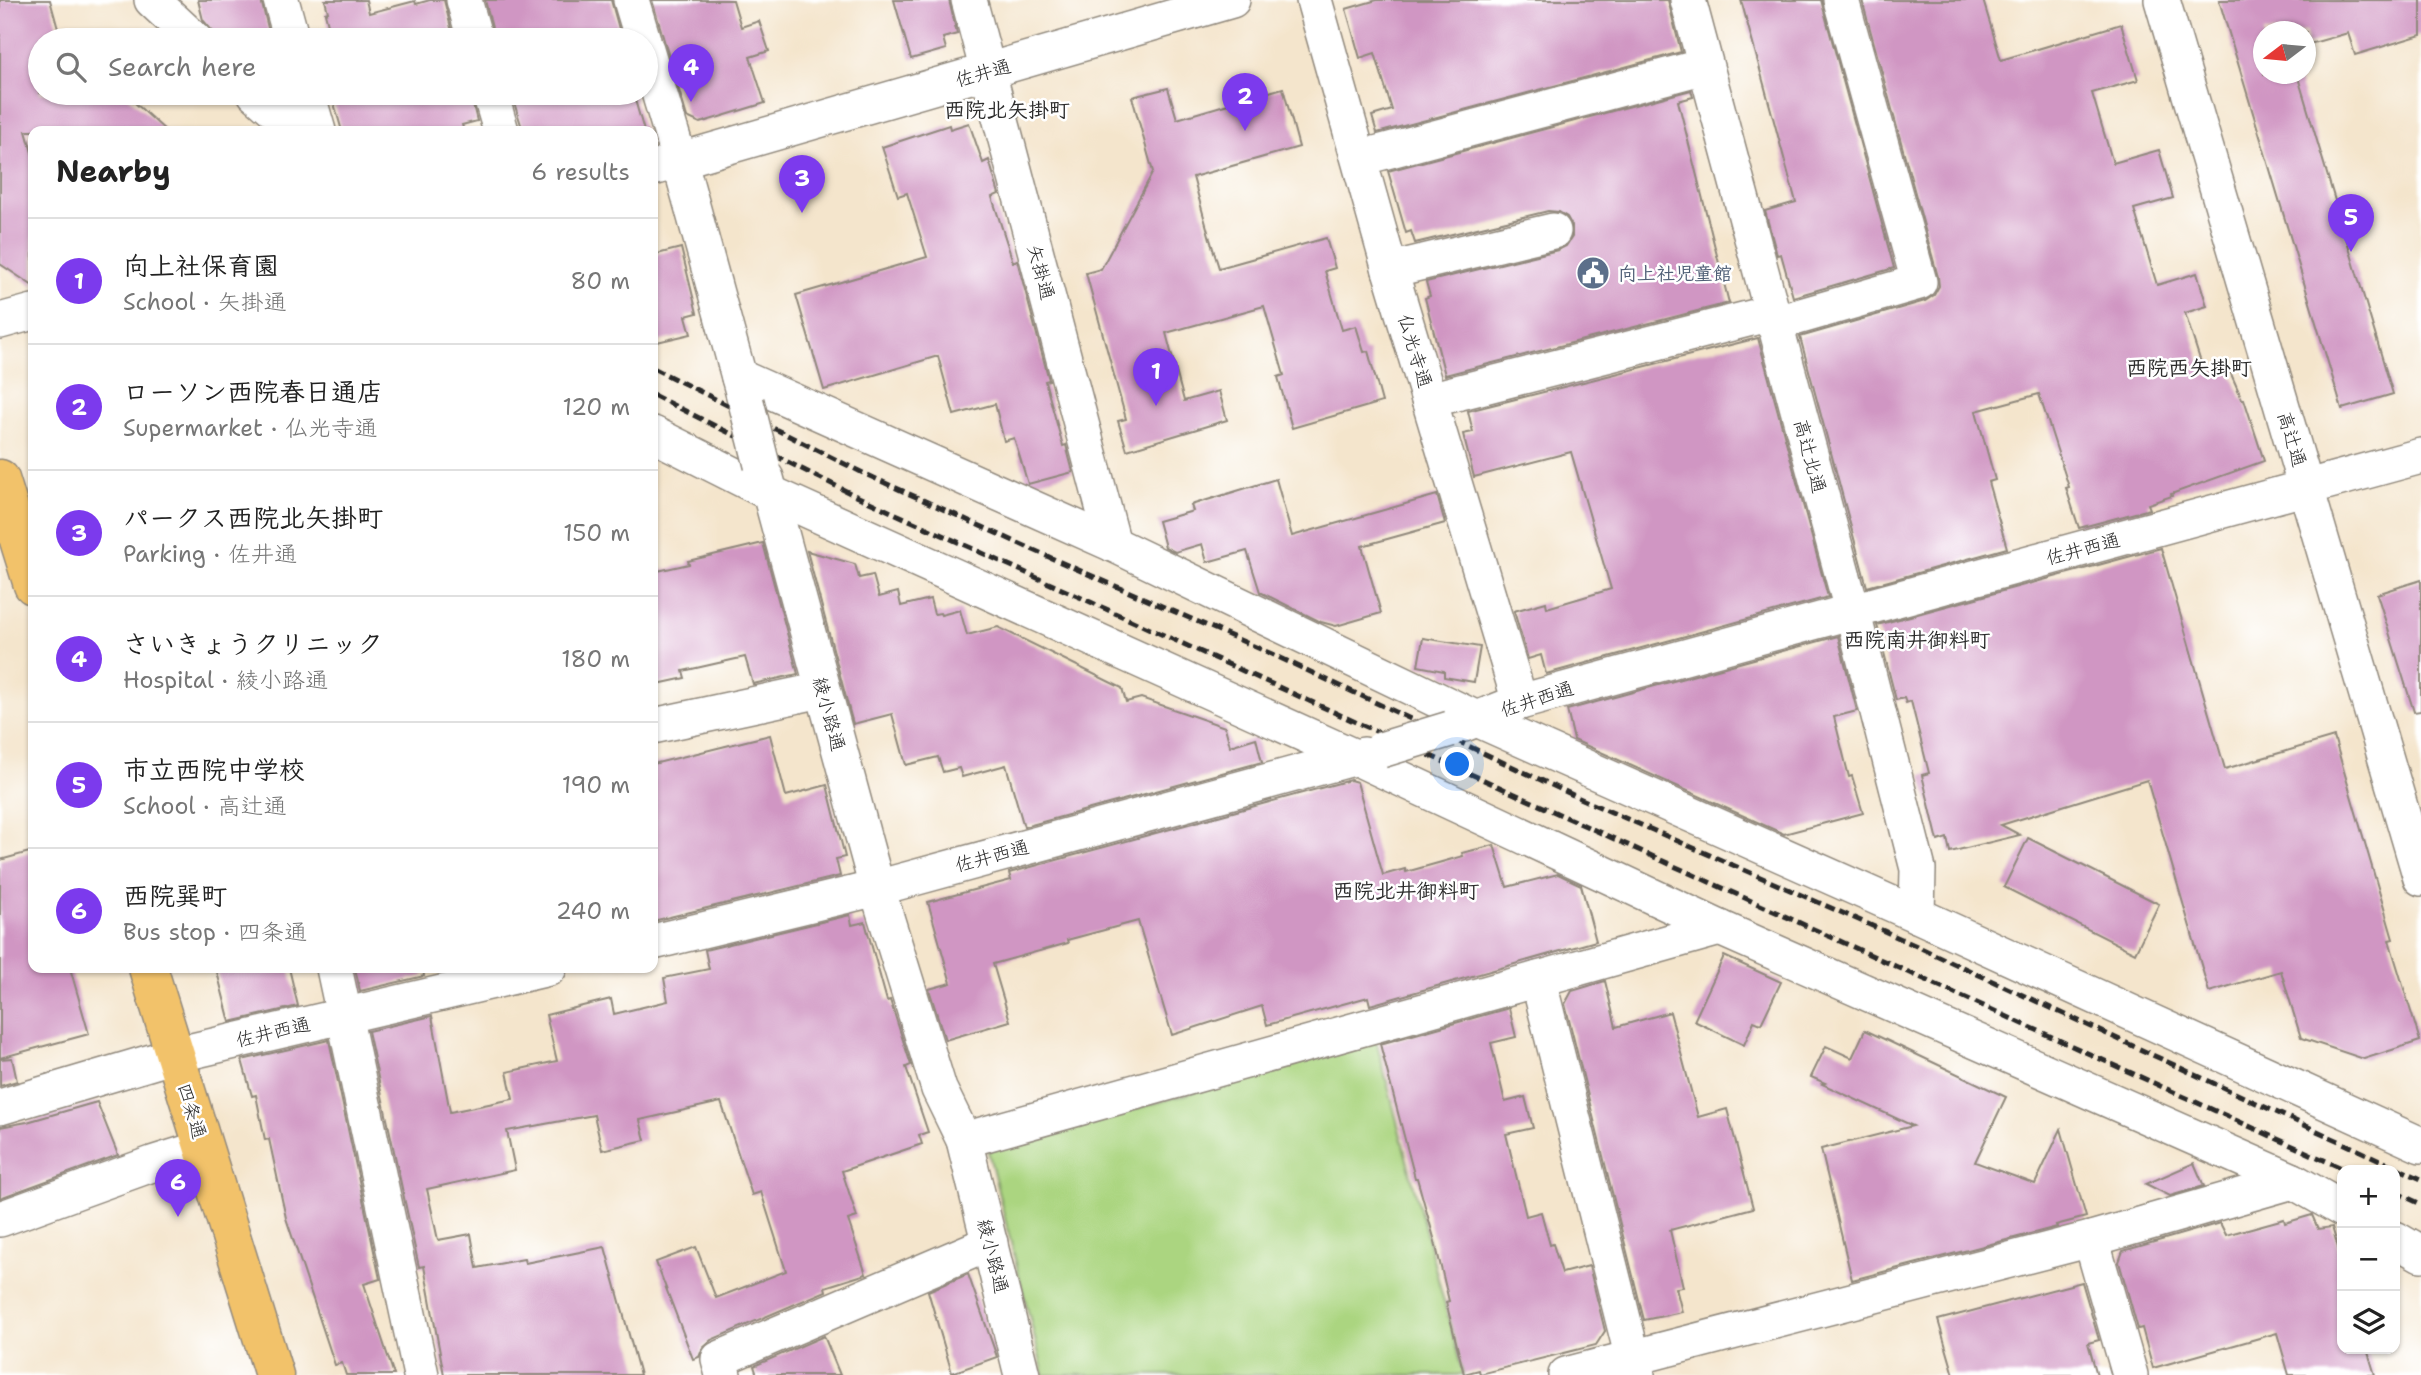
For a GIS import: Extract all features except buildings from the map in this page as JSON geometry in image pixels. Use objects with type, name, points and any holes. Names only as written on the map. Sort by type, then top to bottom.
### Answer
[{"type":"main road","points":[[0,479],[28,558]]},
{"type":"main road","name":"四条通","points":[[150,973],[274,1375]]},
{"type":"street","points":[[152,0],[182,28]]},
{"type":"street","points":[[281,0],[289,28]]},
{"type":"street","points":[[464,0],[472,28]]},
{"type":"street","points":[[631,0],[639,28]]},
{"type":"street","name":"矢掛通","points":[[969,0],[1114,544]]},
{"type":"street","name":"佐井通","points":[[666,165],[1232,0]]},
{"type":"street","name":"仏光寺通","points":[[1314,0],[1390,270],[1520,702]]},
{"type":"street","name":"高辻北通","points":[[1688,0],[1852,610],[1918,869],[1917,915]]},
{"type":"street","points":[[1429,400],[1919,282],[1841,0]]},
{"type":"street","name":"高辻通","points":[[2162,0],[2421,878]]},
{"type":"street","points":[[1360,158],[1705,66]]},
{"type":"street","points":[[270,105],[294,126]]},
{"type":"street","points":[[310,105],[317,126]]},
{"type":"street","points":[[493,105],[500,126]]},
{"type":"street","name":"綾小路通","points":[[656,105],[666,165],[743,390],[877,888],[939,1089],[964,1140],[1022,1375]]},
{"type":"street","points":[[1390,270],[1553,231]]},
{"type":"street","points":[[0,321],[28,313]]},
{"type":"street","points":[[743,390],[1114,544],[1464,724],[1917,915],[2421,1144]]},
{"type":"street","points":[[658,436],[766,479],[1369,754],[1720,928],[2293,1181],[2337,1206]]},
{"type":"street","name":"佐井西通","points":[[658,941],[877,888],[1369,754],[1464,724],[1520,702],[2421,456]]},
{"type":"street","points":[[658,725],[822,690]]},
{"type":"street","points":[[964,1140],[1720,928]]},
{"type":"street","points":[[335,973],[421,1375]]},
{"type":"street","name":"佐井西通","points":[[0,1107],[175,1055],[520,973]]},
{"type":"street","points":[[1538,979],[1634,1366]]},
{"type":"street","points":[[0,1219],[203,1148]]},
{"type":"street","points":[[1566,1375],[1634,1366],[2293,1181]]},
{"type":"street","points":[[2091,1239],[2130,1375]]},
{"type":"street","points":[[2400,1242],[2421,1254]]},
{"type":"street","points":[[723,1375],[719,1359],[990,1243]]},
{"type":"green space","points":[[1376,1040],[1463,1375],[1044,1375],[988,1151]]},
{"type":"railway","points":[[658,370],[863,473],[1272,654],[1577,797],[1884,931],[2421,1179]]},
{"type":"railway","points":[[658,397],[854,495],[2337,1166]]},
{"type":"railway","points":[[2400,1194],[2421,1204]]},
{"type":"place","name":"さいきょうクリニック","points":[[691,102]]},
{"type":"place","name":"ローソン西院春日通店","points":[[1245,131]]},
{"type":"place","name":"パークス西院北矢掛町","points":[[802,213]]},
{"type":"place","name":"市立西院中学校","points":[[2351,252]]},
{"type":"place","name":"向上社児童館","points":[[1593,273]]},
{"type":"place","name":"向上社保育園","points":[[1156,406]]},
{"type":"place","name":"西院巽町","points":[[178,1217]]},
{"type":"district","name":"西院北矢掛町","points":[[1007,110]]},
{"type":"district","name":"西院西矢掛町","points":[[2189,368]]},
{"type":"district","name":"西院南井御料町","points":[[1917,640]]},
{"type":"district","name":"西院北井御料町","points":[[1406,891]]}]
